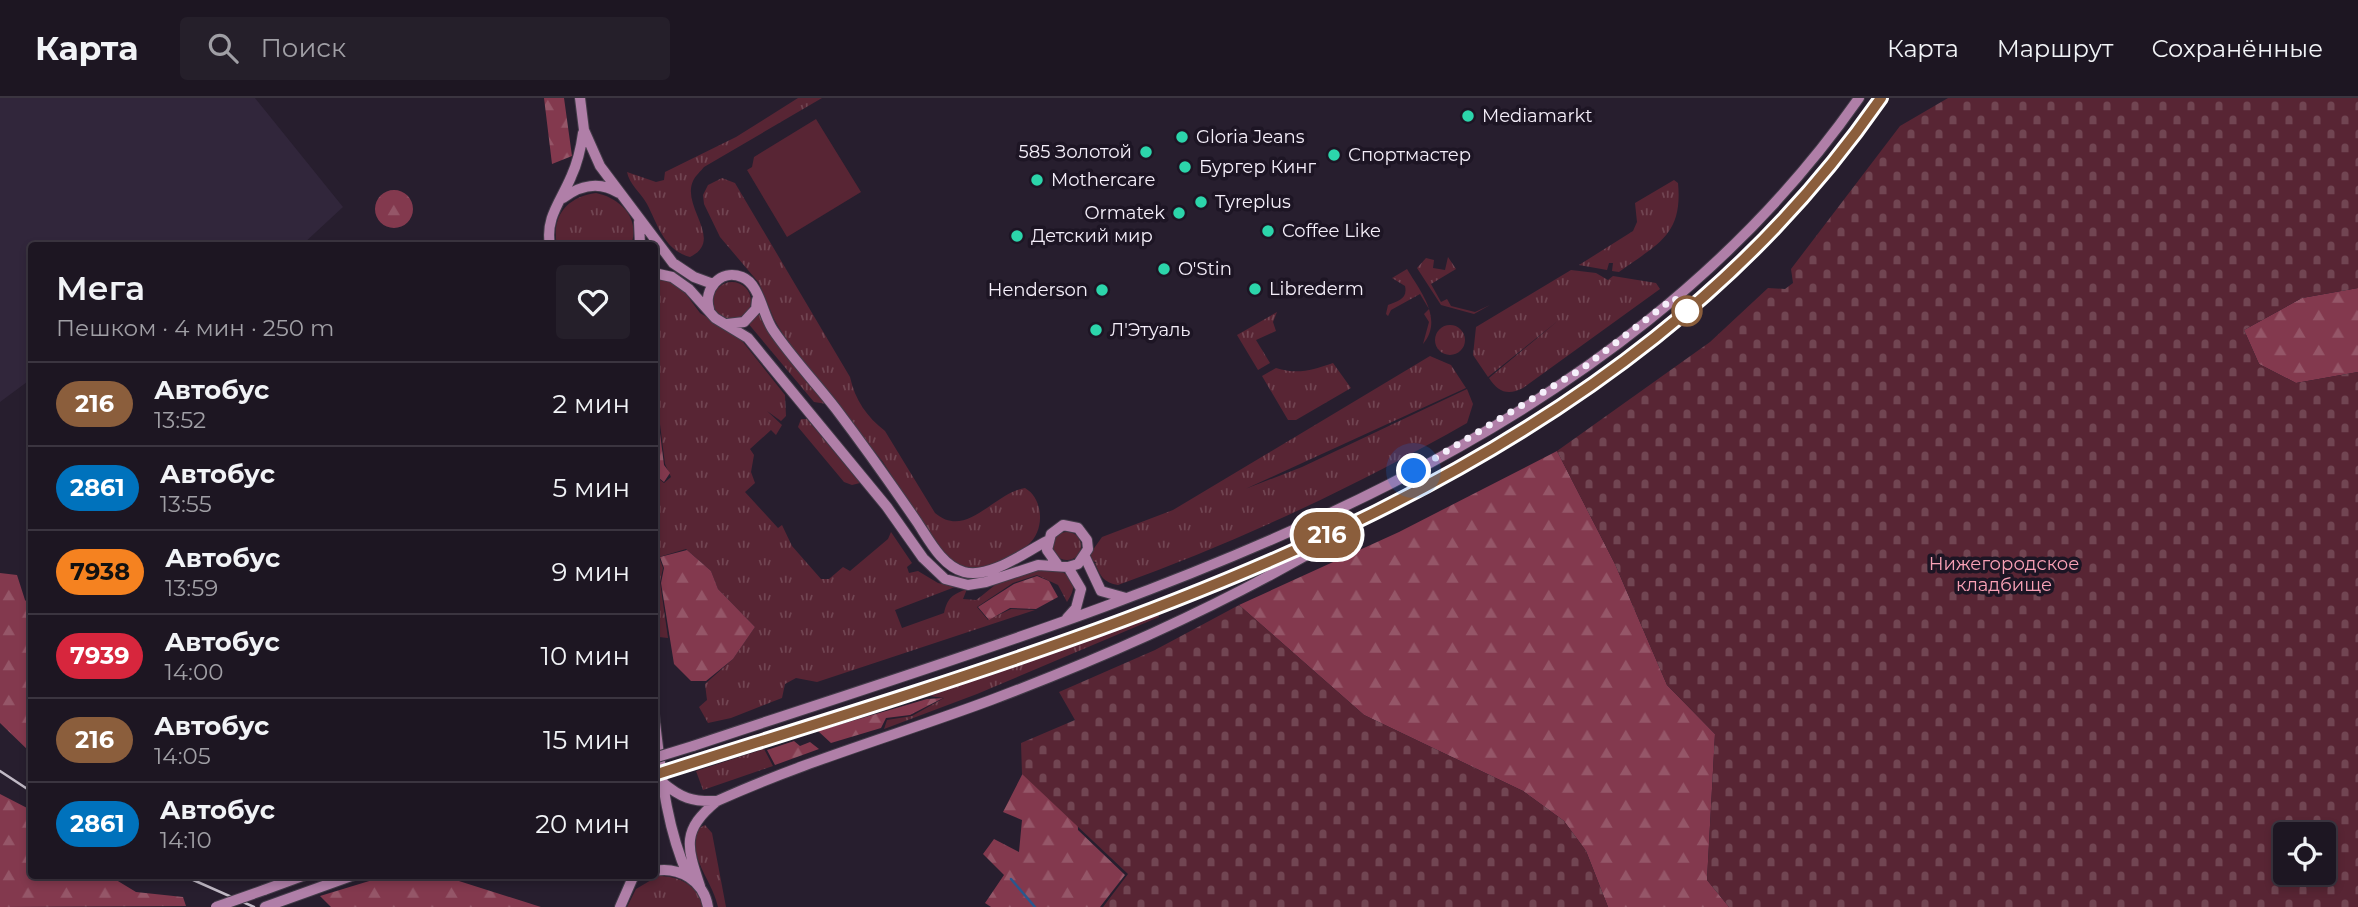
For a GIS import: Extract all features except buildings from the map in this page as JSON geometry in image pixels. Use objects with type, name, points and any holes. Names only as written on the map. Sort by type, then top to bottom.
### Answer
[{"type":"main road","points":[[580,98],[584,130],[600,166],[627,199],[655,242]]},
{"type":"main road","points":[[658,757],[1129,598],[1233,558],[1395,482],[1583,368],[1635,330],[1742,237],[1800,177],[1860,98]]},
{"type":"main road","points":[[659,779],[681,798],[698,802],[717,801],[1043,680],[1203,609],[1304,557],[1545,416],[1655,338],[1779,226],[1822,178],[1881,98]]},
{"type":"main road","points":[[550,242],[548,227],[551,214],[561,200],[579,158],[584,130]]},
{"type":"main road","points":[[561,200],[574,189],[600,185],[627,199]]},
{"type":"main road","points":[[636,213],[642,235],[641,242]]},
{"type":"main road","points":[[658,246],[673,263],[694,277],[713,284]]},
{"type":"main road","points":[[658,275],[673,277],[710,312],[748,338],[887,507],[933,571],[945,579],[968,585],[1038,565],[1063,565],[1085,557]]},
{"type":"main road","points":[[710,312],[708,293],[713,284],[723,276],[736,275],[753,285],[771,328],[884,473],[937,552],[954,568],[964,572],[984,571],[1047,541],[1056,528],[1063,525],[1078,528],[1087,540],[1085,557],[1101,592],[1129,598]]},
{"type":"main road","points":[[727,324],[744,322],[751,316],[758,300]]},
{"type":"main road","points":[[659,779],[694,762],[1135,616],[1382,510]]},
{"type":"main road","points":[[1047,541],[1047,550],[1063,565],[1081,589],[1076,608],[1064,621]]},
{"type":"main road","points":[[659,779],[674,844],[688,876]]},
{"type":"main road","points":[[708,907],[690,857],[689,842],[699,816],[717,801]]},
{"type":"main road","points":[[658,871],[676,871],[688,876],[700,886]]},
{"type":"main road","points":[[215,907],[294,879]]},
{"type":"main road","points":[[265,907],[343,879]]},
{"type":"main road","points":[[620,907],[632,880]]},
{"type":"shaded area","points":[[0,98],[255,98],[343,207],[305,242],[28,242],[28,381],[0,402]]},
{"type":"green space","points":[[544,98],[564,98],[572,156],[552,164]]},
{"type":"green space","points":[[798,98],[822,98],[704,167],[697,175],[691,191],[692,201],[704,242],[700,250],[690,257],[674,249],[663,236],[627,172],[656,182],[664,180],[665,172],[736,137]]},
{"type":"green space","name":"Нижегородское кладбище","points":[[1948,98],[2358,98],[2358,288],[2302,298],[2244,330],[2259,364],[2296,383],[2358,372],[2358,907],[1729,907],[1707,880],[1715,734],[1667,685],[1615,564],[1557,451],[1710,342],[1768,288],[1785,289],[1793,283],[1791,269],[1900,126]]},
{"type":"green space","points":[[816,119],[861,192],[787,237],[747,170],[752,167],[754,157]]},
{"type":"green space","points":[[722,178],[735,183],[850,377],[863,407],[885,431],[935,513],[947,520],[969,518],[1013,492],[1025,488],[1039,507],[1040,524],[1034,539],[1024,549],[998,564],[976,570],[957,567],[933,541],[883,462],[791,348],[774,319],[759,283],[720,237],[704,204],[703,195],[708,185]]},
{"type":"green space","points":[[1674,180],[1678,183],[1676,215],[1672,227],[1656,246],[1619,272],[1612,271],[1613,263],[1609,263],[1607,270],[1579,265],[1633,231],[1637,222],[1635,203]]},
{"type":"green space","points":[[394,190],[407,196],[413,209],[407,222],[394,228],[381,222],[375,209],[381,196]]},
{"type":"green space","points":[[596,193],[613,199],[626,211],[633,226],[632,242],[557,242],[556,225],[563,210],[586,195]]},
{"type":"green space","points":[[1448,257],[1456,269],[1431,284],[1441,302],[1447,299],[1451,306],[1475,312],[1490,305],[1474,314],[1441,305],[1417,268],[1426,258],[1434,260],[1433,268],[1445,270]]},
{"type":"green space","points":[[1407,269],[1429,308],[1420,294],[1391,310],[1388,316],[1388,305],[1401,299],[1406,290],[1405,286],[1392,278]]},
{"type":"green space","points":[[1571,270],[1596,273],[1608,280],[1613,276],[1656,283],[1660,289],[1523,388],[1508,392],[1496,387],[1489,378],[1559,320],[1488,377],[1473,355],[1476,327]]},
{"type":"green space","points":[[663,278],[683,290],[700,313],[739,337],[785,395],[786,416],[781,421],[767,411],[782,425],[776,435],[771,430],[750,449],[754,455],[751,472],[755,483],[745,492],[778,528],[782,525],[792,546],[821,579],[829,579],[843,567],[850,571],[888,539],[891,532],[912,563],[907,567],[909,573],[918,571],[938,583],[955,587],[895,610],[902,628],[944,613],[951,597],[958,593],[967,589],[963,599],[976,600],[1006,577],[1026,570],[1049,569],[1068,575],[1073,590],[1067,602],[1058,585],[1037,575],[1013,583],[977,607],[988,620],[1011,609],[1035,610],[817,682],[796,678],[785,684],[782,698],[731,718],[708,723],[699,707],[707,700],[705,684],[733,659],[755,627],[718,589],[711,571],[686,549],[659,557],[663,568],[660,582],[668,638],[659,637],[658,478],[664,483],[671,477],[665,464],[658,408],[658,279]]},
{"type":"green space","points":[[732,282],[745,288],[751,301],[745,314],[732,320],[719,314],[713,301],[719,288]]},
{"type":"green space","points":[[2358,288],[2358,372],[2296,383],[2259,364],[2244,330],[2302,298]]},
{"type":"green space","points":[[1429,309],[1431,325],[1423,344],[1429,322],[1424,314]]},
{"type":"green space","points":[[759,312],[827,404],[814,402],[747,322]]},
{"type":"green space","points":[[1277,312],[1273,322],[1276,331],[1256,340],[1270,363],[1258,370],[1237,335]]},
{"type":"green space","points":[[1450,325],[1456,326],[1464,334],[1464,346],[1456,354],[1450,355],[1444,354],[1436,346],[1435,340],[1436,334],[1444,326]]},
{"type":"green space","points":[[1430,356],[1451,365],[1466,388],[1246,489],[1302,467],[1467,389],[1473,404],[1467,423],[1296,512],[1118,585],[1103,578],[1097,563],[1093,561],[1090,554],[1102,537],[1173,510]]},
{"type":"green space","points":[[1333,363],[1351,388],[1296,420],[1288,420],[1262,376],[1276,368],[1312,370]]},
{"type":"green space","points":[[658,417],[664,465],[670,473],[664,482],[658,477]]},
{"type":"green space","points":[[801,419],[807,419],[860,483],[852,485],[844,482],[798,427]]},
{"type":"green space","points":[[1557,451],[1615,564],[1667,685],[1715,734],[1707,880],[1729,907],[1608,907],[1586,851],[1564,821],[1523,791],[1364,715],[1239,605],[1399,532]]},
{"type":"green space","points":[[1067,532],[1077,536],[1081,546],[1077,556],[1067,560],[1057,556],[1053,546],[1057,536]]},
{"type":"green space","points":[[687,550],[711,571],[718,589],[755,627],[733,659],[706,681],[691,681],[674,664],[661,583],[664,568],[660,557]]},
{"type":"green space","points":[[0,573],[17,575],[28,603],[28,750],[0,723]]},
{"type":"green space","points":[[1037,576],[1049,581],[1058,597],[1036,609],[1010,608],[989,620],[978,607],[1014,584]]},
{"type":"green space","points":[[1239,605],[1364,715],[1523,791],[1564,821],[1586,851],[1608,907],[1103,907],[1128,874],[1022,774],[1021,743],[1075,720],[1059,692],[1155,650]]},
{"type":"green space","points":[[1158,614],[1159,617],[977,694],[884,729],[887,720],[912,716],[944,698],[930,696]]},
{"type":"green space","points":[[943,698],[910,715],[886,718],[881,728],[831,743],[818,731],[927,699]]},
{"type":"green space","points":[[794,741],[800,746],[810,742],[819,749],[775,765],[767,750]]},
{"type":"green space","points":[[764,749],[773,766],[703,790],[696,771]]},
{"type":"green space","points":[[1026,767],[1076,786],[1078,830],[1125,875],[1100,907],[991,907],[985,903],[1004,875],[983,854],[994,839],[1019,852],[1022,820],[1003,812]]},
{"type":"green space","points":[[0,794],[28,808],[28,879],[115,879],[136,892],[183,897],[186,906],[0,907]]},
{"type":"green space","points":[[705,825],[712,833],[726,907],[718,907],[695,848],[699,828]]},
{"type":"green space","points":[[658,876],[673,878],[692,888],[703,907],[627,907],[636,889],[653,879],[658,879]]},
{"type":"green space","points":[[376,879],[453,879],[541,907],[331,907],[320,896]]},
{"type":"waterway","points":[[1011,879],[1035,907]]},
{"type":"railway","points":[[0,771],[28,789]]},
{"type":"railway","points":[[191,879],[254,907]]},
{"type":"bus line","name":"216","points":[[658,774],[938,684],[1135,616],[1240,573],[1403,500],[1545,416],[1645,346],[1685,313],[1753,252],[1787,217],[1822,178],[1881,98]]},
{"type":"place","name":"Mediamarkt","points":[[1468,116]]},
{"type":"place","name":"Gloria Jeans","points":[[1182,137]]},
{"type":"place","name":"585 Золотой","points":[[1146,152]]},
{"type":"place","name":"Спортмастер","points":[[1334,155]]},
{"type":"place","name":"Бургер Кинг","points":[[1185,167]]},
{"type":"place","name":"Mothercare","points":[[1037,180]]},
{"type":"place","name":"Tyreplus","points":[[1201,202]]},
{"type":"place","name":"Ormatek","points":[[1179,213]]},
{"type":"place","name":"Coffee Like","points":[[1268,231]]},
{"type":"place","name":"Детский мир","points":[[1017,236]]},
{"type":"place","name":"O'Stin","points":[[1164,269]]},
{"type":"place","name":"Librederm","points":[[1255,289]]},
{"type":"place","name":"Henderson","points":[[1102,290]]},
{"type":"place","name":"Л'Этуаль","points":[[1096,330]]},
{"type":"route","points":[[1414,471],[1471,439],[1583,368],[1674,298],[1687,311]]}]
